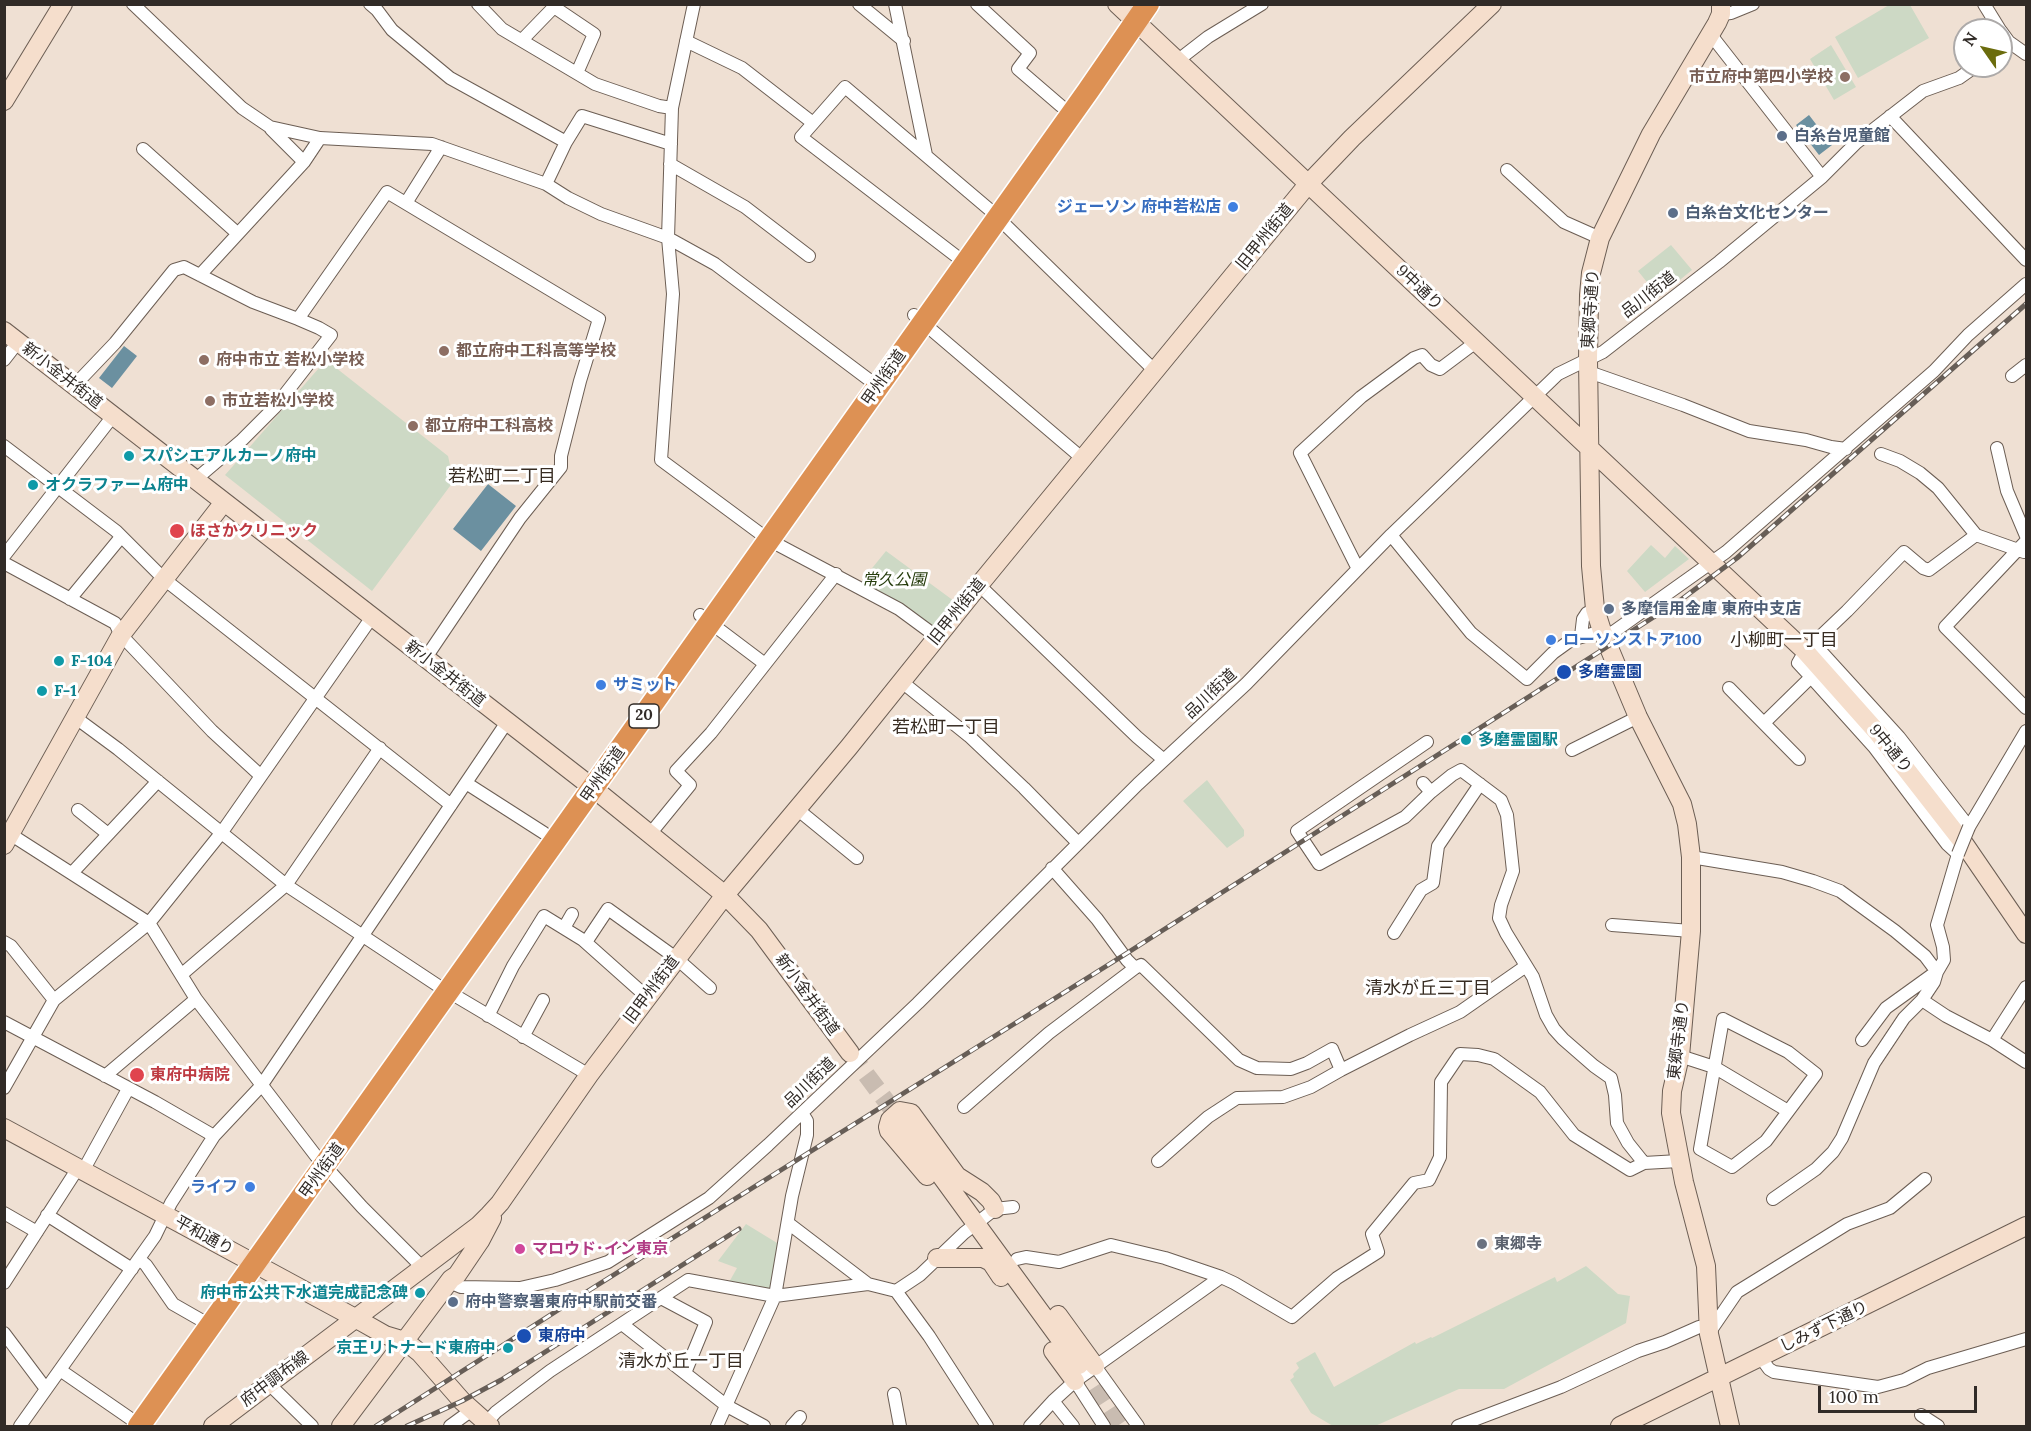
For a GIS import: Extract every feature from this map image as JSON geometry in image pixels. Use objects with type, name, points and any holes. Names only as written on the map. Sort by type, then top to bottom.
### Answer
[{"type":"highway","name":"甲州街道","points":[[763,536],[868,379],[919,319],[956,256],[993,213],[1061,106],[1132,10]]},
{"type":"highway","name":"甲州街道","points":[[132,1424],[919,319],[1132,10]]},
{"type":"highway","name":"甲州街道","points":[[443,989],[544,833],[587,784]]},
{"type":"highway","name":"甲州街道","points":[[132,1424],[233,1275],[249,1261]]},
{"type":"main road","points":[[4,101],[63,4]]},
{"type":"main road","name":"旧甲州街道","points":[[452,1245],[478,1226],[500,1203],[589,1075],[724,895],[902,682],[1309,183],[1352,138],[1492,4]]},
{"type":"main road","name":"東郷寺通り","points":[[1721,9],[1711,35],[1651,134],[1600,238],[1589,295],[1589,366],[1591,566],[1595,609],[1638,717],[1682,804],[1687,824],[1691,857],[1691,931],[1680,1056],[1671,1101],[1671,1113],[1679,1161],[1706,1266],[1708,1330],[1730,1426]]},
{"type":"main road","name":"9中通り","points":[[1132,10],[1177,61],[1712,561],[1805,651],[1877,732],[1958,835],[2026,934]]},
{"type":"main road","name":"新小金井街道","points":[[11,337],[587,784],[742,912],[769,926],[854,1059]]},
{"type":"main road","points":[[7,840],[121,635],[224,502]]},
{"type":"main road","points":[[972,1219],[944,1199],[922,1168],[892,1135],[888,1127],[892,1117],[900,1112],[911,1113],[957,1176],[982,1192],[995,1209]]},
{"type":"main road","points":[[904,1125],[1083,1371]]},
{"type":"main road","name":"平和通り","points":[[4,1128],[385,1335],[405,1341]]},
{"type":"main road","points":[[450,1280],[457,1275],[480,1241],[500,1203]]},
{"type":"main road","name":"しみず下通り","points":[[1620,1426],[2026,1226]]},
{"type":"main road","points":[[988,1240],[1008,1250],[1017,1259],[1083,1371]]},
{"type":"main road","points":[[340,1426],[450,1280],[453,1271],[452,1245]]},
{"type":"main road","name":"府中調布線","points":[[213,1426],[452,1245]]},
{"type":"main road","points":[[937,1258],[983,1258],[991,1263],[1083,1371]]},
{"type":"main road","points":[[405,1341],[420,1353],[488,1425]]},
{"type":"street","points":[[133,4],[242,108],[270,127],[304,162]]},
{"type":"street","points":[[370,4],[392,30],[450,78],[566,142]]},
{"type":"street","points":[[478,4],[502,29],[595,84],[659,106],[672,108]]},
{"type":"street","points":[[694,4],[672,108],[668,238],[673,294],[661,460],[763,536],[899,609],[937,637]]},
{"type":"street","points":[[859,4],[904,41]]},
{"type":"street","points":[[895,4],[926,155]]},
{"type":"street","points":[[977,4],[1030,53],[1018,69],[1061,106]]},
{"type":"street","points":[[1177,61],[1208,37],[1262,4]]},
{"type":"street","points":[[1721,9],[1731,13],[1753,4]]},
{"type":"street","points":[[1984,4],[1993,18]]},
{"type":"street","points":[[522,40],[554,7],[594,34],[577,73]]},
{"type":"street","points":[[1711,35],[1822,177]]},
{"type":"street","points":[[686,41],[742,68],[813,123]]},
{"type":"street","name":"品川街道","points":[[450,1280],[461,1287],[520,1288],[534,1286],[608,1262],[709,1198],[802,1113],[854,1059],[1246,684],[1391,535],[1533,396],[1558,374],[1575,364],[1589,366],[1603,351],[1719,262],[1822,177],[1856,143],[1923,91],[1959,78]]},
{"type":"street","points":[[956,256],[801,137],[845,87],[993,213],[1155,371]]},
{"type":"street","points":[[546,184],[566,142],[582,116],[671,144]]},
{"type":"street","points":[[1890,116],[2026,260]]},
{"type":"street","points":[[270,127],[320,138],[421,143],[441,147],[546,184],[601,214],[668,238],[715,264],[868,379]]},
{"type":"street","points":[[200,275],[304,162],[320,138]]},
{"type":"street","points":[[406,203],[441,147]]},
{"type":"street","points":[[143,149],[237,233]]},
{"type":"street","points":[[670,164],[745,207],[809,256]]},
{"type":"street","points":[[1508,170],[1564,222],[1600,238]]},
{"type":"street","points":[[298,319],[387,192],[599,319],[580,381],[561,456],[561,466],[520,518],[425,659]]},
{"type":"street","points":[[74,386],[115,343],[174,270],[184,267],[253,302],[298,319],[331,335],[275,407],[242,440],[195,480]]},
{"type":"street","points":[[1391,535],[1471,633],[1527,679],[1553,653],[1571,640],[1581,636],[1604,636],[1612,633],[1726,552],[1934,371],[1968,335],[2026,284]]},
{"type":"street","points":[[919,319],[1083,459]]},
{"type":"street","points":[[4,360],[11,337]]},
{"type":"street","points":[[1358,569],[1300,453],[1361,397],[1414,358],[1422,355],[1431,365],[1440,369],[1476,342]]},
{"type":"street","points":[[2012,376],[2026,365]]},
{"type":"street","points":[[1589,366],[1749,431],[1846,449]]},
{"type":"street","points":[[4,556],[113,416]]},
{"type":"street","points":[[4,446],[121,537],[164,579],[451,805]]},
{"type":"street","points":[[1998,448],[2007,491],[2026,536]]},
{"type":"street","points":[[1881,454],[1900,461],[1920,473],[1938,488],[1976,535],[2024,548],[1945,627],[2026,708]]},
{"type":"street","points":[[1958,854],[1947,844],[1874,747],[1798,663],[1805,651],[1904,552],[1923,568],[1929,570],[1976,535]]},
{"type":"street","points":[[70,599],[121,537]]},
{"type":"street","points":[[4,563],[115,623],[121,635],[212,731],[261,776]]},
{"type":"street","points":[[650,834],[690,785],[676,771],[711,733],[836,574]]},
{"type":"street","points":[[979,585],[1137,737],[1164,760]]},
{"type":"street","points":[[1581,636],[1583,619],[1587,613],[1595,609]]},
{"type":"street","points":[[4,1088],[54,1000],[149,923],[222,832],[372,617]]},
{"type":"street","points":[[705,619],[765,664]]},
{"type":"street","points":[[1805,651],[1817,647],[1899,737],[1969,827]]},
{"type":"street","points":[[1764,723],[1811,677]]},
{"type":"street","points":[[902,682],[969,736],[1011,774],[1078,843]]},
{"type":"street","points":[[1730,688],[1799,759]]},
{"type":"street","points":[[1572,750],[1638,717]]},
{"type":"street","points":[[76,718],[286,885],[443,989],[589,1075]]},
{"type":"street","points":[[27,1424],[46,1389],[155,1236],[165,1215],[214,1136],[261,1086],[507,722]]},
{"type":"street","points":[[1773,1199],[1816,1169],[1833,1152],[1842,1138],[1874,1063],[1904,1018],[1922,1000],[1934,982],[1944,960],[1937,925],[1958,854],[1969,827],[2026,730]]},
{"type":"street","points":[[1427,742],[1297,831],[1319,864],[1405,817],[1427,788],[1461,770],[1501,800],[1505,806],[1512,871],[1499,918],[1533,977],[1546,1015],[1554,1029],[1594,1066],[1611,1078],[1617,1123],[1628,1143],[1644,1163]]},
{"type":"street","points":[[181,975],[286,885],[380,748]]},
{"type":"street","points":[[72,873],[158,781]]},
{"type":"street","points":[[466,783],[544,833]]},
{"type":"street","points":[[1394,933],[1421,890],[1433,883],[1438,846],[1480,784]]},
{"type":"street","points":[[797,809],[857,858]]},
{"type":"street","points":[[78,810],[108,834]]},
{"type":"street","points":[[7,840],[72,873],[149,923],[196,999],[320,1161],[422,1267]]},
{"type":"street","points":[[1691,857],[1782,872],[1840,891],[1925,956],[1937,972]]},
{"type":"street","points":[[1052,868],[1097,919],[1135,968]]},
{"type":"street","points":[[586,942],[608,909],[676,958],[710,988]]},
{"type":"street","points":[[564,928],[572,914]]},
{"type":"street","points":[[488,1016],[513,966],[544,916],[586,942],[647,997]]},
{"type":"street","points":[[1612,925],[1691,931]]},
{"type":"street","points":[[4,942],[11,946],[54,1000]]},
{"type":"street","points":[[964,1107],[1049,1033],[1141,965],[1239,1060],[1257,1068],[1291,1069],[1332,1049],[1341,1070]]},
{"type":"street","points":[[1158,1161],[1208,1117],[1237,1098],[1283,1097],[1311,1088],[1410,1035],[1447,1020],[1526,966]]},
{"type":"street","points":[[1862,1040],[1886,1008],[1937,972]]},
{"type":"street","points":[[1992,1040],[2026,987]]},
{"type":"street","points":[[105,1076],[196,999]]},
{"type":"street","points":[[523,1037],[543,1000]]},
{"type":"street","points":[[1922,1000],[2026,1062]]},
{"type":"street","points":[[1723,1019],[1788,1052],[1816,1074],[1766,1141],[1732,1167],[1700,1149],[1714,1067],[1723,1019]]},
{"type":"street","points":[[4,1022],[214,1136]]},
{"type":"street","points":[[1017,1259],[1026,1257],[1059,1262],[1111,1245],[1165,1258],[1221,1277],[1292,1317],[1337,1278],[1378,1252],[1372,1234],[1414,1183],[1429,1180],[1440,1157],[1441,1082],[1460,1054],[1478,1054],[1494,1059],[1540,1092],[1574,1135],[1630,1170],[1644,1163],[1679,1161]]},
{"type":"street","points":[[1680,1056],[1714,1067],[1788,1111]]},
{"type":"street","points":[[4,1283],[10,1262],[37,1232],[81,1169],[128,1089]]},
{"type":"street","points":[[717,1426],[728,1406],[775,1296],[792,1196],[807,1135],[807,1121],[802,1113]]},
{"type":"street","points":[[1458,1426],[1561,1387],[1699,1327],[1708,1330],[1737,1293],[1847,1224],[1890,1208],[1925,1179]]},
{"type":"street","points":[[896,1291],[920,1275],[972,1219],[995,1209],[1013,1207]]},
{"type":"street","points":[[4,1214],[37,1232]]},
{"type":"street","points":[[47,1215],[135,1264],[146,1265],[173,1304],[201,1320]]},
{"type":"street","points":[[788,1223],[868,1284]]},
{"type":"street","points":[[1031,1426],[1083,1371],[1221,1277]]},
{"type":"street","points":[[488,1425],[496,1412],[550,1371],[688,1280],[775,1296],[868,1284],[896,1291],[987,1426]]},
{"type":"street","points":[[661,1298],[706,1322],[685,1373]]},
{"type":"street","points":[[622,1324],[728,1406],[764,1426]]},
{"type":"street","points":[[4,1333],[9,1351],[46,1389]]},
{"type":"street","points":[[1761,1358],[1774,1372],[1878,1387],[1904,1380],[1928,1368],[2026,1339]]},
{"type":"street","points":[[60,1370],[132,1424]]},
{"type":"street","points":[[1083,1371],[1104,1426]]},
{"type":"street","points":[[1083,1371],[1138,1426]]},
{"type":"street","points":[[269,1384],[312,1426]]},
{"type":"street","points":[[894,1394],[900,1426]]},
{"type":"street","points":[[1053,1401],[1073,1426]]},
{"type":"street","points":[[450,1426],[472,1410]]},
{"type":"street","points":[[1921,1414],[1938,1426]]},
{"type":"green space","points":[[1889,5],[1910,5],[1929,38],[1858,78],[1835,37]]},
{"type":"green space","points":[[1831,45],[1856,87],[1834,100],[1810,59]]},
{"type":"green space","points":[[1671,245],[1692,270],[1659,297],[1638,271]]},
{"type":"green space","points":[[326,360],[448,456],[450,465],[459,474],[372,591],[225,475]]},
{"type":"green space","points":[[1651,545],[1665,558],[1675,546],[1689,559],[1645,592],[1627,571]]},
{"type":"green space","name":"常久公園","points":[[886,551],[954,601],[932,628],[860,583]]},
{"type":"green space","points":[[1207,780],[1244,830],[1244,836],[1227,848],[1183,801]]},
{"type":"green space","points":[[746,1224],[782,1246],[770,1291],[728,1284],[737,1268],[718,1261]]},
{"type":"green space","points":[[1586,1266],[1618,1294],[1630,1296],[1626,1323],[1504,1389],[1459,1389],[1375,1426],[1333,1426],[1311,1413],[1290,1380],[1299,1368],[1296,1363],[1315,1352],[1334,1387],[1415,1342],[1416,1344],[1432,1338],[1555,1277],[1557,1282]]},
{"type":"water","points":[[1809,115],[1832,145],[1819,155],[1796,125]]},
{"type":"water","points":[[124,346],[137,356],[112,388],[99,378]]},
{"type":"water","points":[[488,484],[516,506],[481,551],[453,529]]},
{"type":"tunnel","points":[[850,1053],[904,1125]]},
{"type":"tunnel","points":[[1079,1365],[1119,1426]]},
{"type":"railway","points":[[376,1426],[1124,955],[1682,599],[1737,558],[2026,304]]},
{"type":"railway","points":[[407,1426],[501,1380],[739,1229]]},
{"type":"place","name":"市立府中第四小学校","points":[[1845,77]]},
{"type":"place","name":"白糸台児童館","points":[[1782,136]]},
{"type":"place","name":"ジェーソン 府中若松店","points":[[1233,207]]},
{"type":"place","name":"白糸台文化センター","points":[[1673,213]]},
{"type":"place","name":"都立府中工科高等学校","points":[[444,351]]},
{"type":"place","name":"府中市立 若松小学校","points":[[204,360]]},
{"type":"place","name":"市立若松小学校","points":[[210,401]]},
{"type":"place","name":"都立府中工科高校","points":[[413,426]]},
{"type":"place","name":"スパシエアルカーノ府中","points":[[129,456]]},
{"type":"place","name":"オクラファーム府中","points":[[33,485]]},
{"type":"place","name":"ほさかクリニック","points":[[177,531]]},
{"type":"place","name":"多摩信用金庫 東府中支店","points":[[1609,609]]},
{"type":"place","name":"ローソンストア100","points":[[1551,640]]},
{"type":"place","name":"F-104","points":[[59,661]]},
{"type":"place","name":"多磨霊園","points":[[1564,672]]},
{"type":"place","name":"サミット","points":[[601,685]]},
{"type":"place","name":"F-1","points":[[42,691]]},
{"type":"place","name":"多磨霊園駅","points":[[1466,740]]},
{"type":"place","name":"東府中病院","points":[[137,1075]]},
{"type":"place","name":"ライフ","points":[[250,1187]]},
{"type":"place","name":"東郷寺","points":[[1482,1244]]},
{"type":"place","name":"マロウド･イン東京","points":[[520,1249]]},
{"type":"place","name":"府中市公共下水道完成記念碑","points":[[420,1293]]},
{"type":"place","name":"府中警察署東府中駅前交番","points":[[453,1302]]},
{"type":"place","name":"東府中","points":[[524,1336]]},
{"type":"place","name":"京王リトナード東府中","points":[[508,1348]]},
{"type":"district","name":"若松町二丁目","points":[[502,477]]},
{"type":"district","name":"小柳町一丁目","points":[[1784,641]]},
{"type":"district","name":"若松町一丁目","points":[[946,728]]},
{"type":"district","name":"清水が丘三丁目","points":[[1428,989]]},
{"type":"district","name":"清水が丘一丁目","points":[[681,1362]]}]
